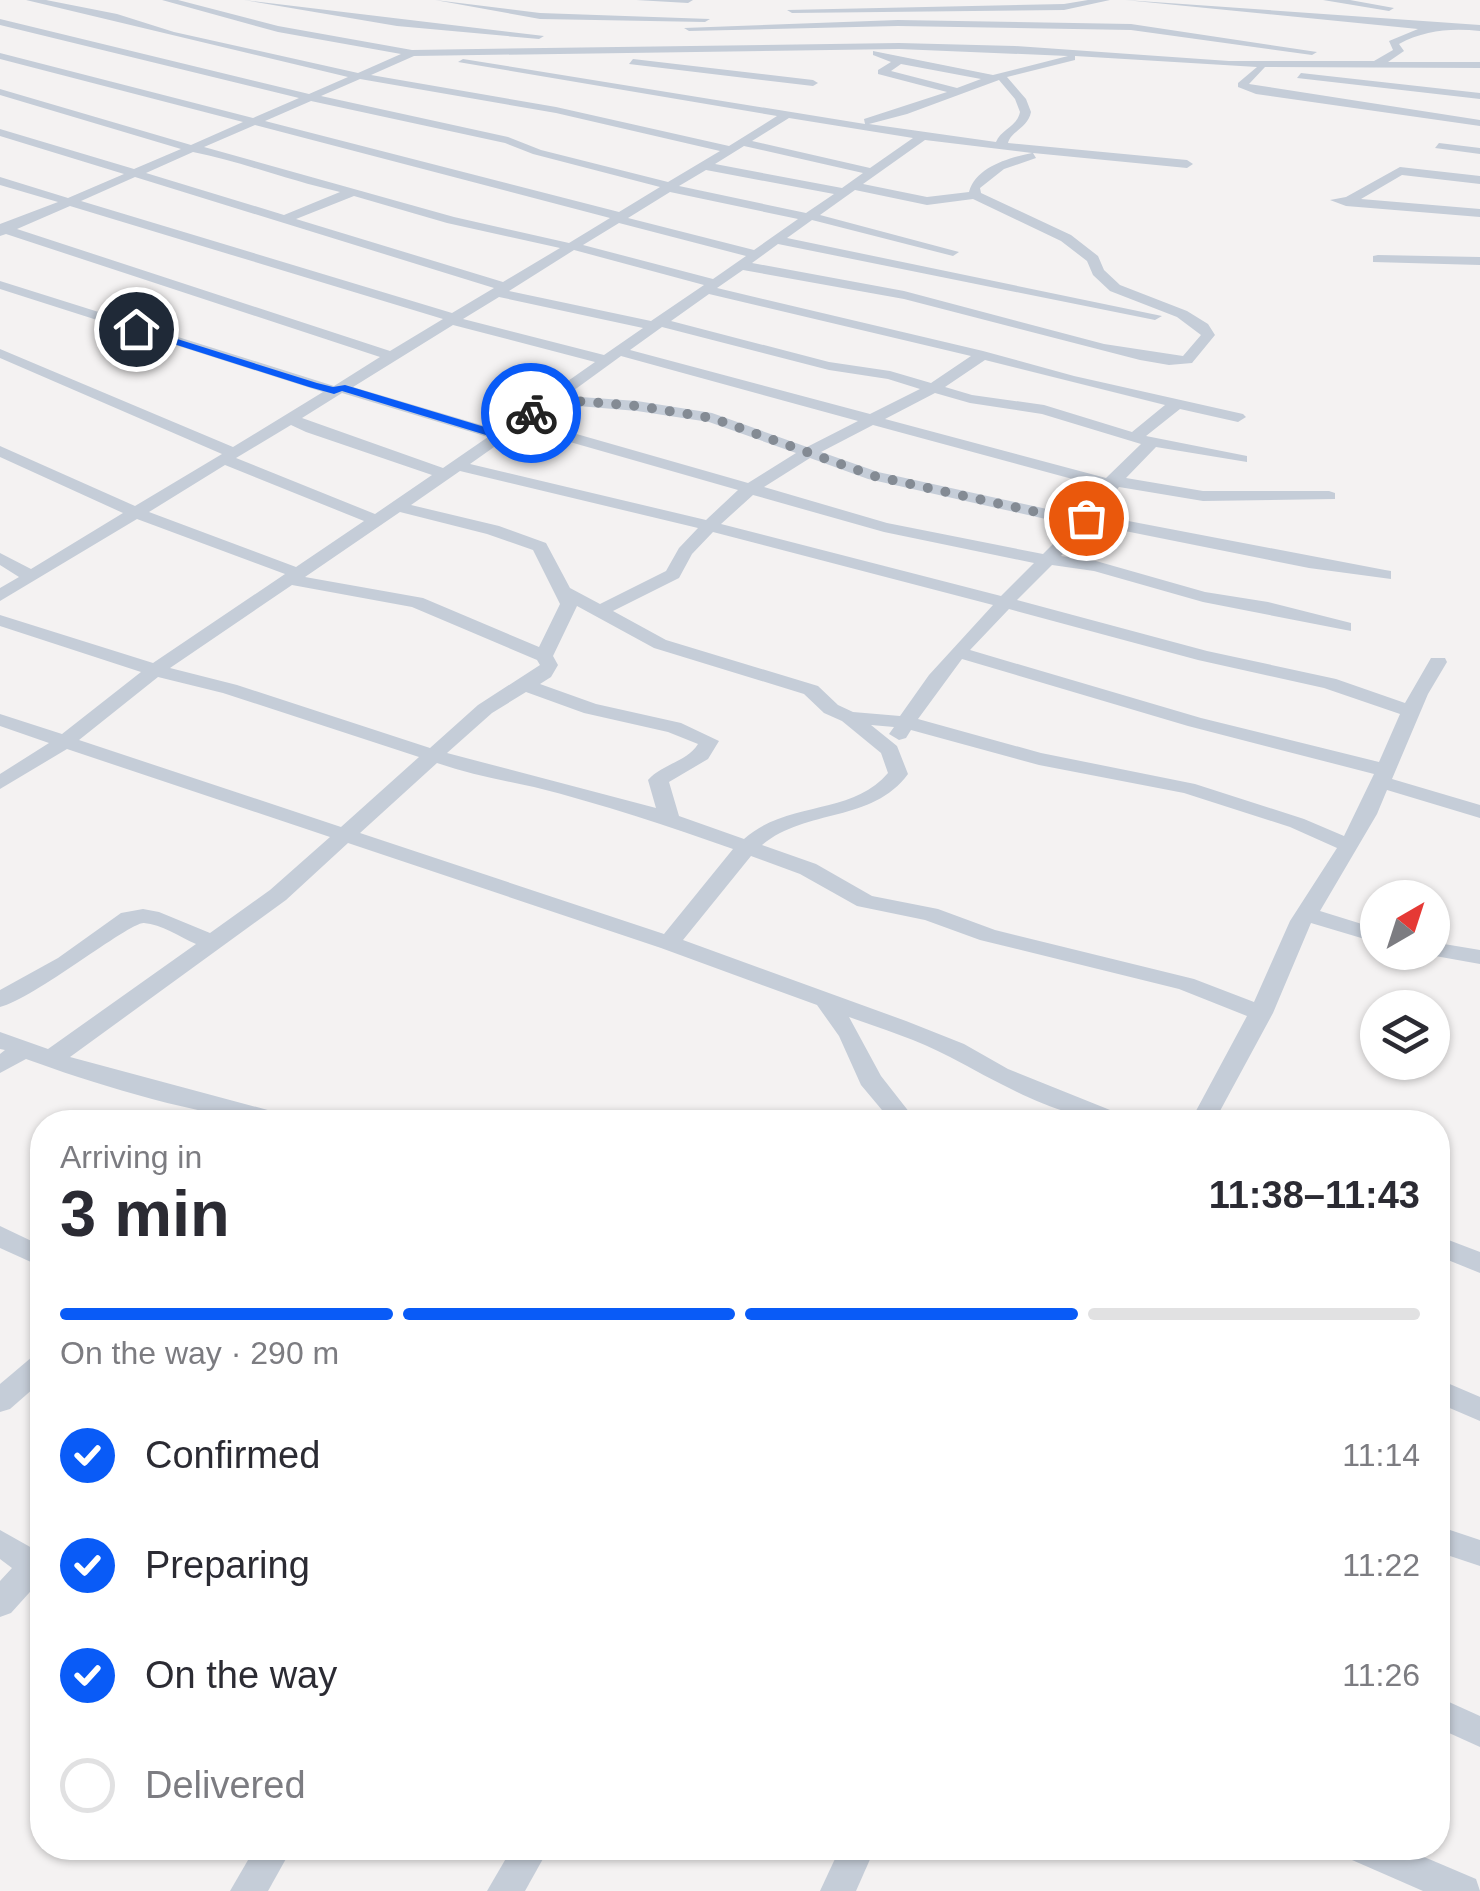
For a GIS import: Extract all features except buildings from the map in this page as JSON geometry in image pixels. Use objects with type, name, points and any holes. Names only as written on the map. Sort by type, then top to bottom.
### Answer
[{"type":"street","points":[[167,0],[202,12],[412,53],[923,136],[1187,164]]},
{"type":"street","points":[[249,0],[397,24],[539,36]]},
{"type":"street","points":[[440,0],[542,10],[720,19],[1076,6],[1105,0]]},
{"type":"street","points":[[641,0],[688,0]]},
{"type":"street","points":[[1130,0],[1480,28]]},
{"type":"street","points":[[1328,0],[1389,8]]},
{"type":"street","points":[[202,12],[234,1]]},
{"type":"street","points":[[779,2],[798,18]]},
{"type":"street","points":[[37,5],[70,3],[359,76],[873,172]]},
{"type":"street","points":[[1192,61],[1232,31],[1249,9]]},
{"type":"street","points":[[537,49],[542,10]]},
{"type":"street","points":[[1,23],[22,18]]},
{"type":"street","points":[[689,28],[745,28],[798,18],[1100,26],[1165,30],[1377,64],[1399,51],[1394,42],[1432,27]]},
{"type":"street","points":[[720,19],[745,28]]},
{"type":"street","points":[[1,23],[508,140],[537,152],[671,187],[953,252]]},
{"type":"street","points":[[865,48],[899,61],[998,77],[1018,91],[1026,115],[1024,122],[1005,134],[1001,141],[1004,147]]},
{"type":"street","points":[[2,230],[412,53],[998,48],[1229,64],[1480,96]]},
{"type":"street","points":[[555,49],[812,83]]},
{"type":"street","points":[[855,123],[883,118],[998,77],[1054,66],[1078,54]]},
{"type":"street","points":[[0,56],[756,254]]},
{"type":"street","points":[[899,61],[882,72],[960,92]]},
{"type":"street","points":[[1229,64],[1480,65]]},
{"type":"street","points":[[1261,69],[1242,85],[1256,92],[1480,124]]},
{"type":"street","points":[[0,92],[230,156],[284,176],[354,191],[451,220],[572,246],[709,286],[983,355],[1081,370],[1176,404],[1238,417]]},
{"type":"street","points":[[0,596],[790,114]]},
{"type":"street","points":[[883,118],[894,130]]},
{"type":"street","points":[[0,132],[288,218],[500,290],[829,366],[890,375],[970,400],[1044,410],[1134,438],[1240,459]]},
{"type":"street","points":[[0,784],[64,742],[155,670],[450,470],[923,136]]},
{"type":"street","points":[[0,149],[26,140]]},
{"type":"street","points":[[1439,146],[1480,151]]},
{"type":"street","points":[[976,195],[974,188],[986,172],[1007,161],[1058,153]]},
{"type":"street","points":[[706,166],[926,201],[976,195],[1082,249],[1115,288],[1192,320],[1208,335],[1187,360],[1174,362],[923,299],[739,265]]},
{"type":"street","points":[[1480,180],[1400,170],[1341,201],[1480,213]]},
{"type":"street","points":[[0,181],[452,319],[875,420],[1111,483],[1203,496],[1329,496]]},
{"type":"street","points":[[288,218],[354,191]]},
{"type":"street","points":[[2,230],[391,356]]},
{"type":"street","points":[[776,240],[1143,316],[1172,311]]},
{"type":"street","points":[[1378,259],[1480,261]]},
{"type":"street","points":[[0,285],[499,435]]},
{"type":"street","points":[[1081,370],[1106,347]]},
{"type":"street","points":[[0,354],[376,520]]},
{"type":"street","points":[[600,610],[672,574],[685,552],[730,504],[754,488],[806,454],[935,387],[983,355]]},
{"type":"street","points":[[550,399],[638,406],[712,418],[874,476],[1228,546],[1254,555],[1385,575]]},
{"type":"street","points":[[1134,438],[1176,404]]},
{"type":"street","points":[[290,418],[312,429],[450,470],[712,526],[1006,605],[1329,683],[1410,711]]},
{"type":"street","points":[[518,422],[884,527],[1010,555],[1050,558],[1136,576],[1203,598],[1268,607],[1345,627]]},
{"type":"street","points":[[890,750],[906,722],[960,654],[1084,520],[1126,464],[1152,442]]},
{"type":"street","points":[[0,451],[136,513],[293,576],[391,594],[544,656],[549,665],[544,673],[485,709],[278,895],[51,1059]]},
{"type":"street","points":[[396,506],[492,530],[540,547],[550,561],[554,579],[566,592],[629,630],[660,644],[797,683],[831,709],[850,717],[890,750],[898,774],[886,792],[860,803],[797,816],[748,847],[669,943]]},
{"type":"street","points":[[0,558],[32,576]]},
{"type":"street","points":[[544,656],[569,604],[566,592]]},
{"type":"street","points":[[0,620],[431,755],[670,820],[808,869],[865,901],[930,914],[1017,942],[1186,984],[1262,1013]]},
{"type":"street","points":[[960,654],[1015,666],[1230,732],[1326,752],[1480,812]]},
{"type":"street","points":[[1209,1110],[1262,1013],[1306,914],[1349,846],[1410,711],[1438,662]]},
{"type":"street","points":[[525,684],[591,709],[674,728],[709,741],[700,757],[667,771],[658,780],[670,820]]},
{"type":"street","points":[[850,717],[906,722],[1039,759],[1188,788],[1297,823],[1349,846]]},
{"type":"street","points":[[0,720],[669,943],[956,1050],[999,1074],[1087,1110]]},
{"type":"street","points":[[1306,914],[1360,930]]},
{"type":"street","points":[[0,1000],[66,963],[128,918],[158,919],[213,943]]},
{"type":"street","points":[[1450,952],[1480,957]]},
{"type":"street","points":[[827,1002],[850,1035],[870,1078],[895,1110]]},
{"type":"street","points":[[0,1065],[12,1045],[237,1110]]},
{"type":"street","points":[[0,1236],[30,1251]]},
{"type":"street","points":[[1450,1250],[1476,1259]]},
{"type":"street","points":[[0,1401],[30,1375]]},
{"type":"street","points":[[1450,1396],[1480,1410]]},
{"type":"street","points":[[0,1543],[30,1559]]},
{"type":"street","points":[[1450,1543],[1480,1553]]},
{"type":"street","points":[[0,1603],[30,1574]]},
{"type":"street","points":[[1450,1718],[1480,1732]]},
{"type":"street","points":[[248,1891],[267,1860]]},
{"type":"street","points":[[506,1891],[524,1860]]},
{"type":"street","points":[[838,1891],[852,1860]]},
{"type":"street","points":[[1392,1860],[1463,1891]]},
{"type":"way so far","points":[[531,413],[550,399],[597,401],[712,418],[874,476],[1082,522],[1086,518]]},
{"type":"route","points":[[136,329],[313,385],[334,391],[341,388],[499,435],[531,413]]}]
